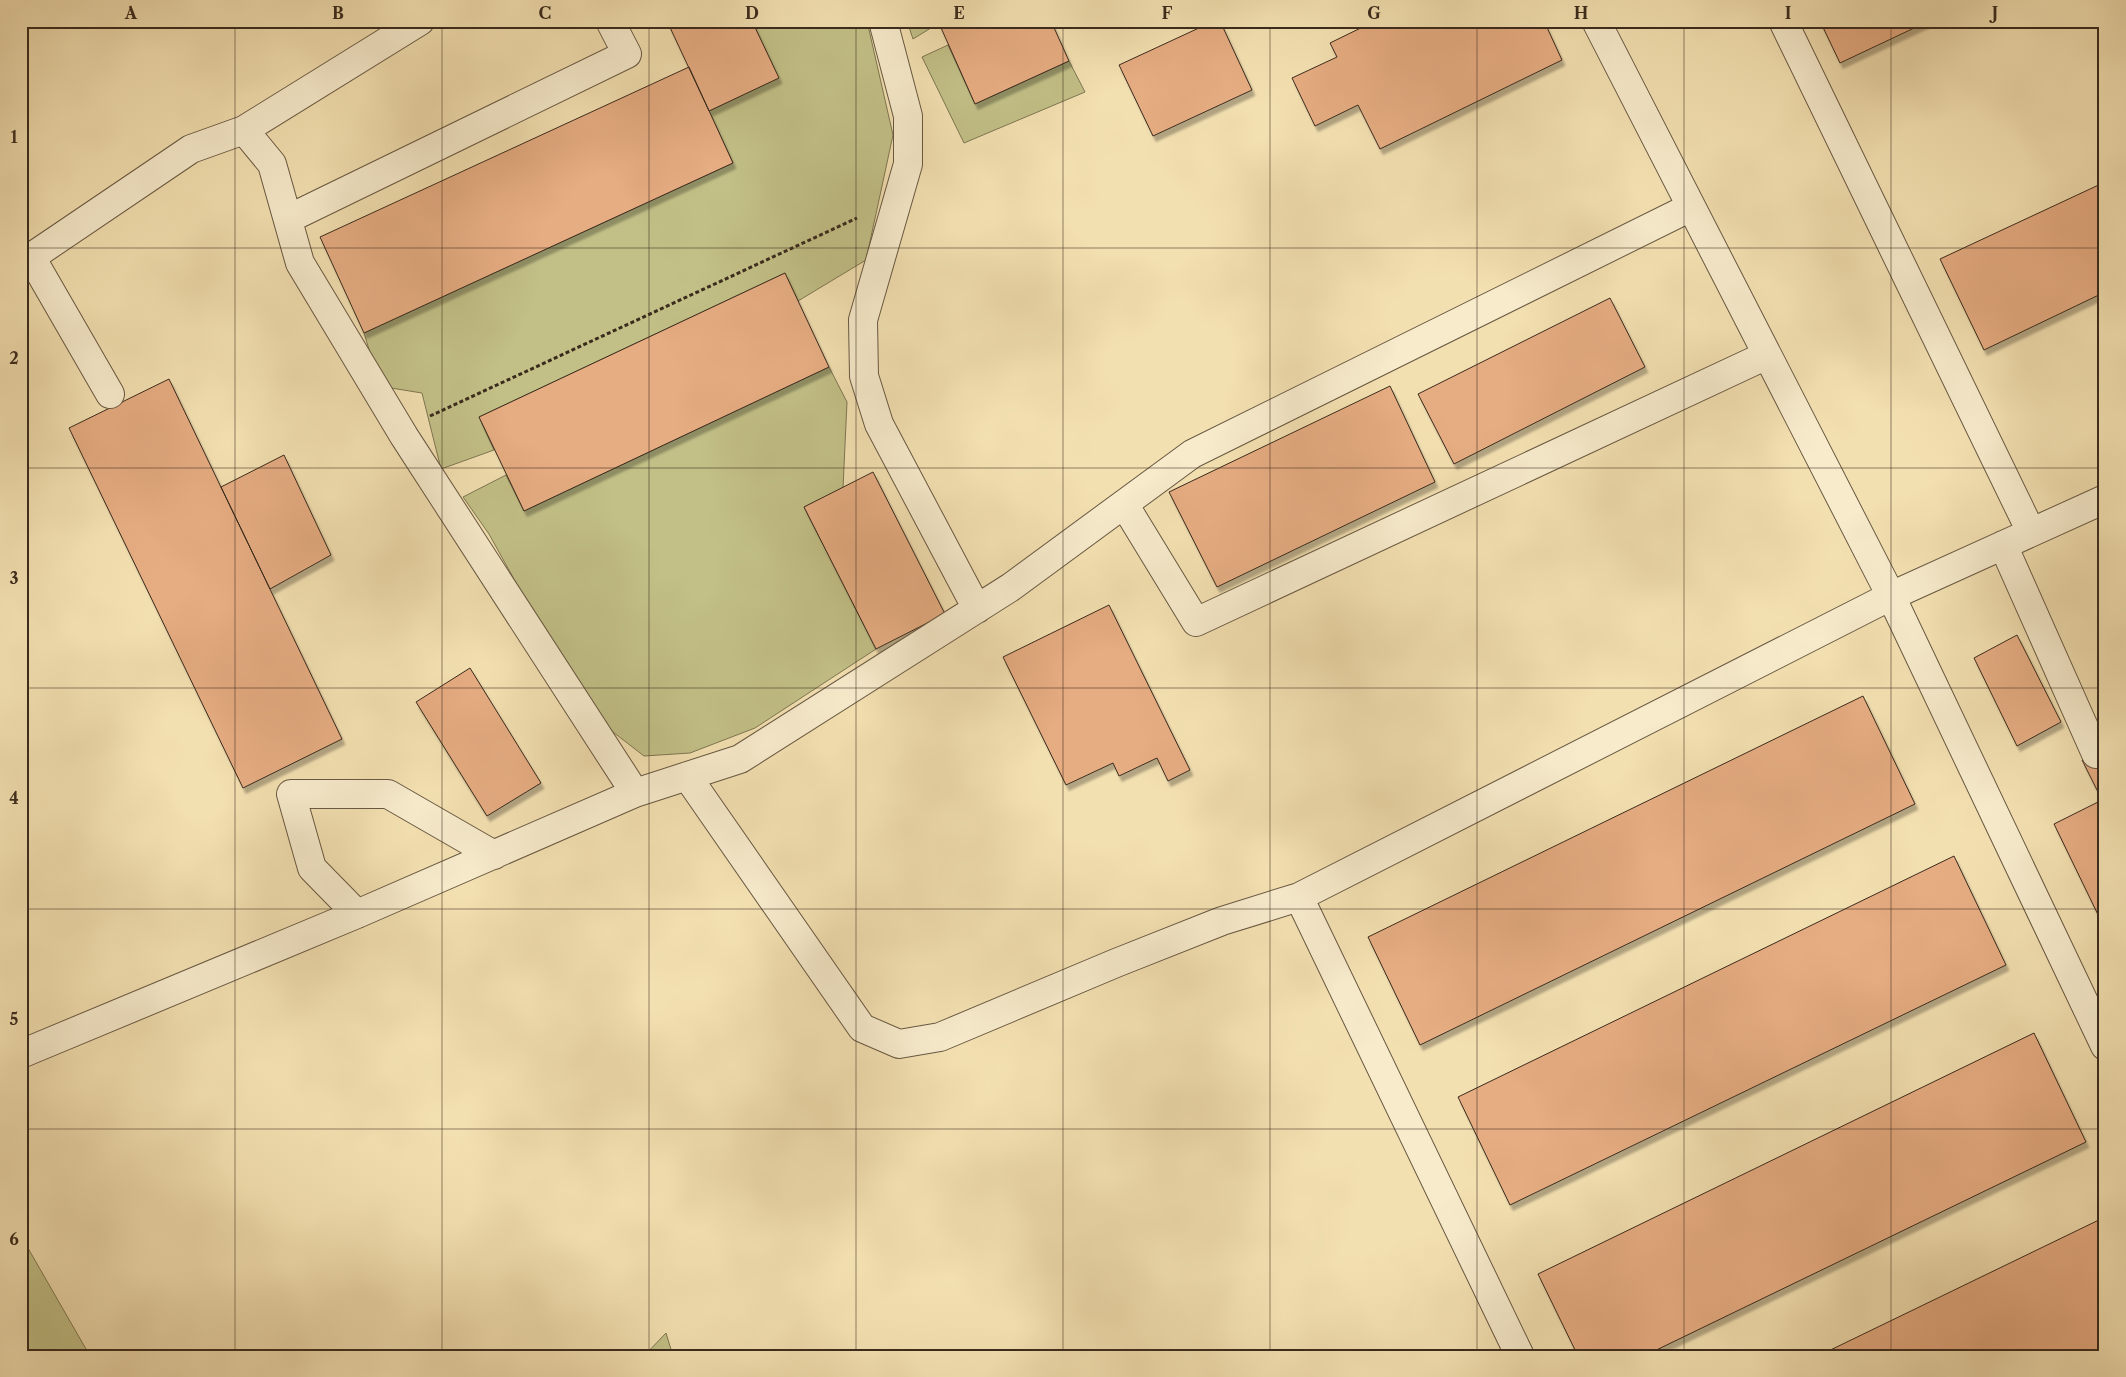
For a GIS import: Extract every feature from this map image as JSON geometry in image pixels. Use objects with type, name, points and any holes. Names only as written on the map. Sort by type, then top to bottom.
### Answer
[{"type":"lane","points":[[110,394],[26,260],[191,149],[244,130],[420,21]]},
{"type":"lane","points":[[288,219],[627,54],[610,21]]},
{"type":"lane","points":[[883,21],[908,116],[908,164],[896,200],[863,320],[864,376],[879,424],[978,609]]},
{"type":"lane","points":[[1596,21],[1891,596],[2105,1046]]},
{"type":"lane","points":[[1783,21],[2031,532]]},
{"type":"lane","points":[[244,130],[272,164],[300,263],[400,429],[635,793]]},
{"type":"lane","points":[[21,1054],[357,914],[635,793],[740,759],[1011,587],[1192,454],[1691,206]]},
{"type":"lane","points":[[1124,504],[1196,622],[1767,355]]},
{"type":"lane","points":[[687,776],[862,1028],[899,1044],[940,1037],[1124,959],[1222,921],[1299,897],[1891,596],[2105,499]]},
{"type":"lane","points":[[2003,545],[2096,754]]},
{"type":"lane","points":[[357,914],[312,868],[291,794],[388,794],[494,855]]},
{"type":"lane","points":[[1299,897],[1520,1356]]},
{"type":"path","points":[[400,429],[896,200]]},
{"type":"shaded area","points":[[752,21],[867,21],[893,135],[866,260],[798,301],[785,273],[479,417],[494,450],[441,469],[422,393],[391,388],[375,369],[364,333],[733,163],[709,111],[778,78]]},
{"type":"shaded area","points":[[907,21],[938,21],[939,23],[913,39]]},
{"type":"shaded area","points":[[948,45],[975,104],[1069,61],[1085,92],[964,143],[922,57]]},
{"type":"shaded area","points":[[829,367],[847,402],[843,488],[804,507],[876,649],[755,728],[690,753],[644,756],[613,732],[593,706],[541,628],[489,534],[463,497],[506,475],[524,511]]},
{"type":"shaded area","points":[[21,1236],[90,1356],[21,1356]]},
{"type":"shaded area","points":[[666,1333],[673,1356],[644,1356]]},
{"type":"building","points":[[667,21],[752,21],[779,78],[709,111]]},
{"type":"building","points":[[938,21],[1051,21],[1069,61],[975,104]]},
{"type":"building","points":[[1214,21],[1220,21],[1252,90],[1153,136],[1119,65]]},
{"type":"building","points":[[1375,21],[1544,21],[1562,60],[1380,149],[1358,105],[1315,126],[1292,78],[1337,57],[1330,43]]},
{"type":"building","points":[[1820,21],[1929,21],[1840,63]]},
{"type":"building","points":[[689,67],[733,163],[364,333],[320,237]]},
{"type":"building","points":[[2105,182],[2105,292],[1984,350],[1940,259]]},
{"type":"building","points":[[785,273],[829,367],[524,511],[479,417]]},
{"type":"building","points":[[1610,298],[1645,367],[1454,464],[1418,394]]},
{"type":"building","points":[[169,379],[342,739],[243,788],[69,428]]},
{"type":"building","points":[[1390,386],[1435,482],[1217,587],[1169,492]]},
{"type":"building","points":[[284,455],[331,555],[270,589],[221,487]]},
{"type":"building","points":[[873,472],[945,614],[876,649],[804,507]]},
{"type":"building","points":[[1109,605],[1190,770],[1168,781],[1157,758],[1119,776],[1113,763],[1066,785],[1003,657]]},
{"type":"building","points":[[2017,635],[2061,722],[2017,746],[1974,658]]},
{"type":"building","points":[[470,668],[541,783],[487,816],[416,702]]},
{"type":"building","points":[[1863,696],[1915,804],[1420,1045],[1368,937]]},
{"type":"building","points":[[2105,749],[2105,924],[2103,925],[2054,824],[2102,800],[2082,760]]},
{"type":"building","points":[[1954,856],[2006,965],[1510,1205],[1458,1097]]},
{"type":"building","points":[[2034,1033],[2086,1142],[1644,1356],[1578,1356],[1538,1274]]},
{"type":"building","points":[[2105,1217],[2105,1350],[2094,1356],[1818,1356]]}]
